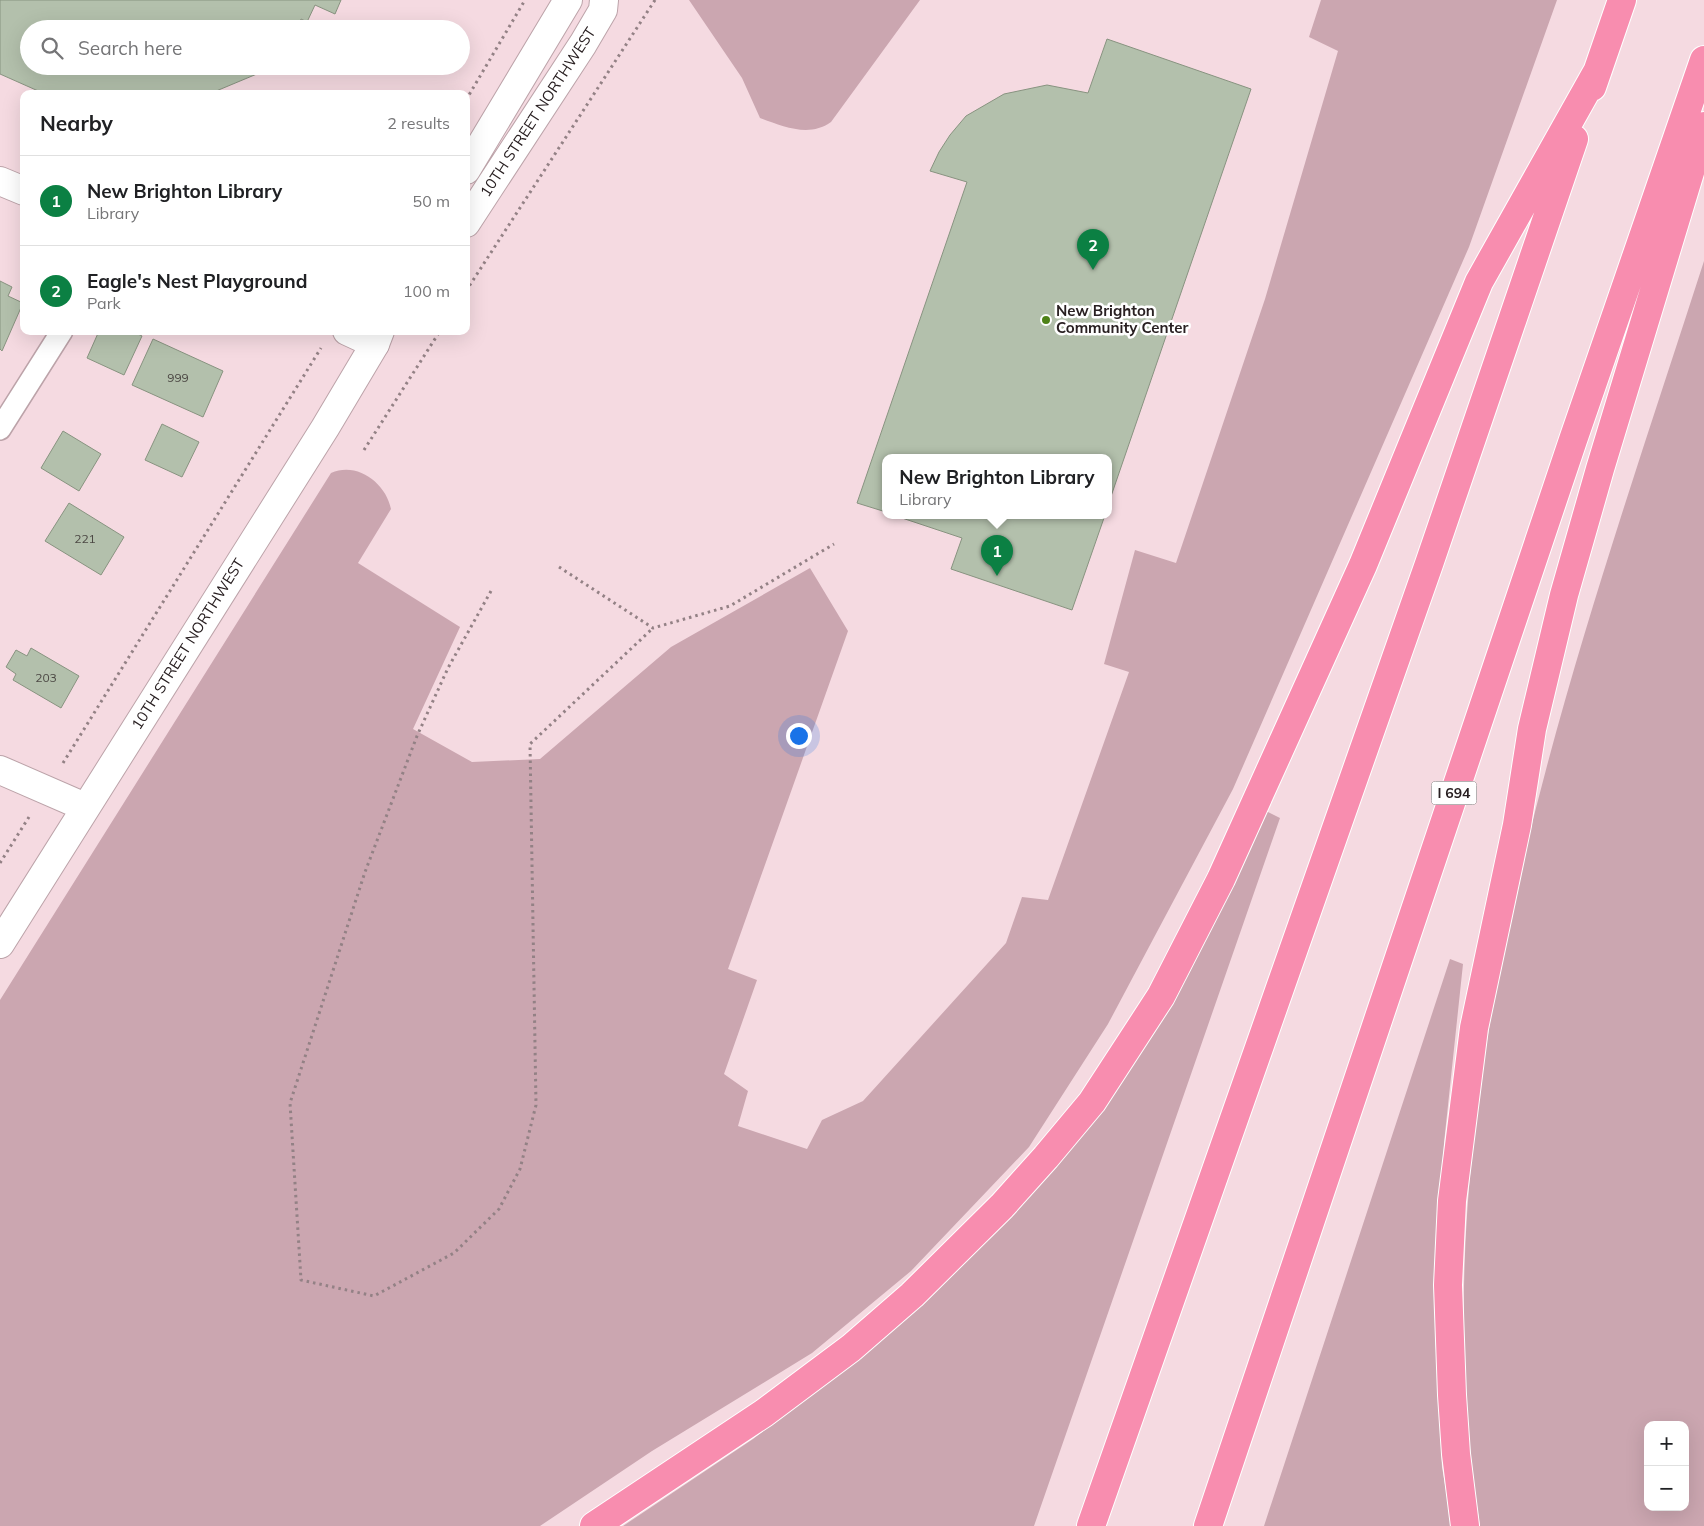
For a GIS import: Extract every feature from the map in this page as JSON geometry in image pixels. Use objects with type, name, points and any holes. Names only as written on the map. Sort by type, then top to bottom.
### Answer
[{"type":"highway","points":[[1091,1526],[1429,564],[1622,0]]},
{"type":"highway","name":"I 694","points":[[1208,1526],[1572,440],[1704,60]]},
{"type":"highway","points":[[594,1526],[764,1413],[857,1342],[912,1295],[1002,1206],[1046,1157],[1097,1094],[1161,996],[1217,887],[1363,565],[1479,282],[1598,70]]},
{"type":"highway","points":[[1465,1526],[1454,1424],[1449,1347],[1448,1285],[1452,1201],[1474,1028],[1517,825],[1532,729],[1564,594],[1704,126]]},
{"type":"street","name":"10TH STREET NORTHWEST","points":[[470,163],[568,0]]},
{"type":"street","name":"10TH STREET NORTHWEST","points":[[470,217],[584,44],[602,10],[604,0]]},
{"type":"street","points":[[0,181],[20,189]]},
{"type":"street","name":"10TH STREET NORTHWEST","points":[[0,944],[325,428],[381,335]]},
{"type":"street","points":[[0,770],[85,807]]},
{"type":"lane","points":[[0,429],[59,335]]},
{"type":"path","points":[[470,93],[525,0]]},
{"type":"path","points":[[470,285],[655,0]]},
{"type":"path","points":[[364,450],[437,335]]},
{"type":"path","points":[[70,754],[316,358]]},
{"type":"path","points":[[491,592],[448,668],[417,736],[365,872],[290,1103],[301,1280],[374,1296],[454,1253],[499,1209],[520,1169],[536,1106],[530,744],[653,628],[730,606],[834,544]]},
{"type":"path","points":[[559,567],[653,628]]},
{"type":"path","points":[[0,863],[22,828]]},
{"type":"shaded area","points":[[689,0],[920,0],[831,122],[823,127],[805,130],[786,127],[760,118],[742,78]]},
{"type":"shaded area","points":[[1321,0],[1557,0],[1469,247],[1233,789],[1108,1024],[1029,1147],[911,1271],[812,1353],[652,1451],[540,1526],[0,1526],[0,1000],[331,473],[351,470],[369,477],[383,491],[391,509],[358,563],[460,627],[413,729],[472,762],[540,759],[671,647],[810,568],[848,631],[728,969],[757,980],[724,1074],[748,1091],[738,1126],[807,1149],[822,1120],[863,1101],[1006,943],[1022,897],[1048,900],[1129,672],[1104,664],[1135,550],[1176,563],[1265,299],[1338,51],[1309,37]]},
{"type":"shaded area","points":[[1704,261],[1704,1526],[1480,1526],[1465,1365],[1468,1204],[1487,1043],[1518,883],[1558,725],[1605,568]]},
{"type":"shaded area","points":[[1266,811],[1280,818],[1034,1526],[623,1526],[753,1439],[866,1352],[1010,1214]]},
{"type":"shaded area","points":[[1450,959],[1463,964],[1444,1143],[1435,1330],[1442,1467],[1452,1526],[1264,1526]]},
{"type":"building","points":[[0,0],[341,0],[335,14],[315,5],[308,20],[20,20],[20,75],[254,75],[219,90],[36,90],[0,74]]},
{"type":"building","name":"New Brighton Community Center","points":[[1107,39],[1251,89],[1112,493],[1112,454],[882,454],[882,511],[857,503],[967,182],[930,171],[939,152],[966,116],[1004,94],[1047,85],[1088,93]]},
{"type":"building","points":[[0,281],[12,287],[8,296],[20,302],[20,310],[2,351],[0,349]]},
{"type":"building","points":[[97,335],[142,336],[124,375],[87,358]]},
{"type":"building","points":[[153,339],[223,371],[203,417],[132,385]]},
{"type":"building","points":[[162,424],[199,442],[182,477],[145,460]]},
{"type":"building","points":[[63,431],[101,454],[79,491],[41,468]]},
{"type":"building","points":[[69,503],[124,537],[101,575],[45,541]]},
{"type":"building","points":[[905,519],[1104,519],[1072,610],[951,569],[962,538]]},
{"type":"building","points":[[31,648],[79,676],[61,708],[13,680],[16,674],[6,667],[16,650],[27,656]]},
{"type":"place","name":"Eagle's Nest Playground","points":[[1093,270]]},
{"type":"place","name":"New Brighton Community Center","points":[[1046,320]]},
{"type":"place","name":"New Brighton Library","points":[[997,576]]}]
